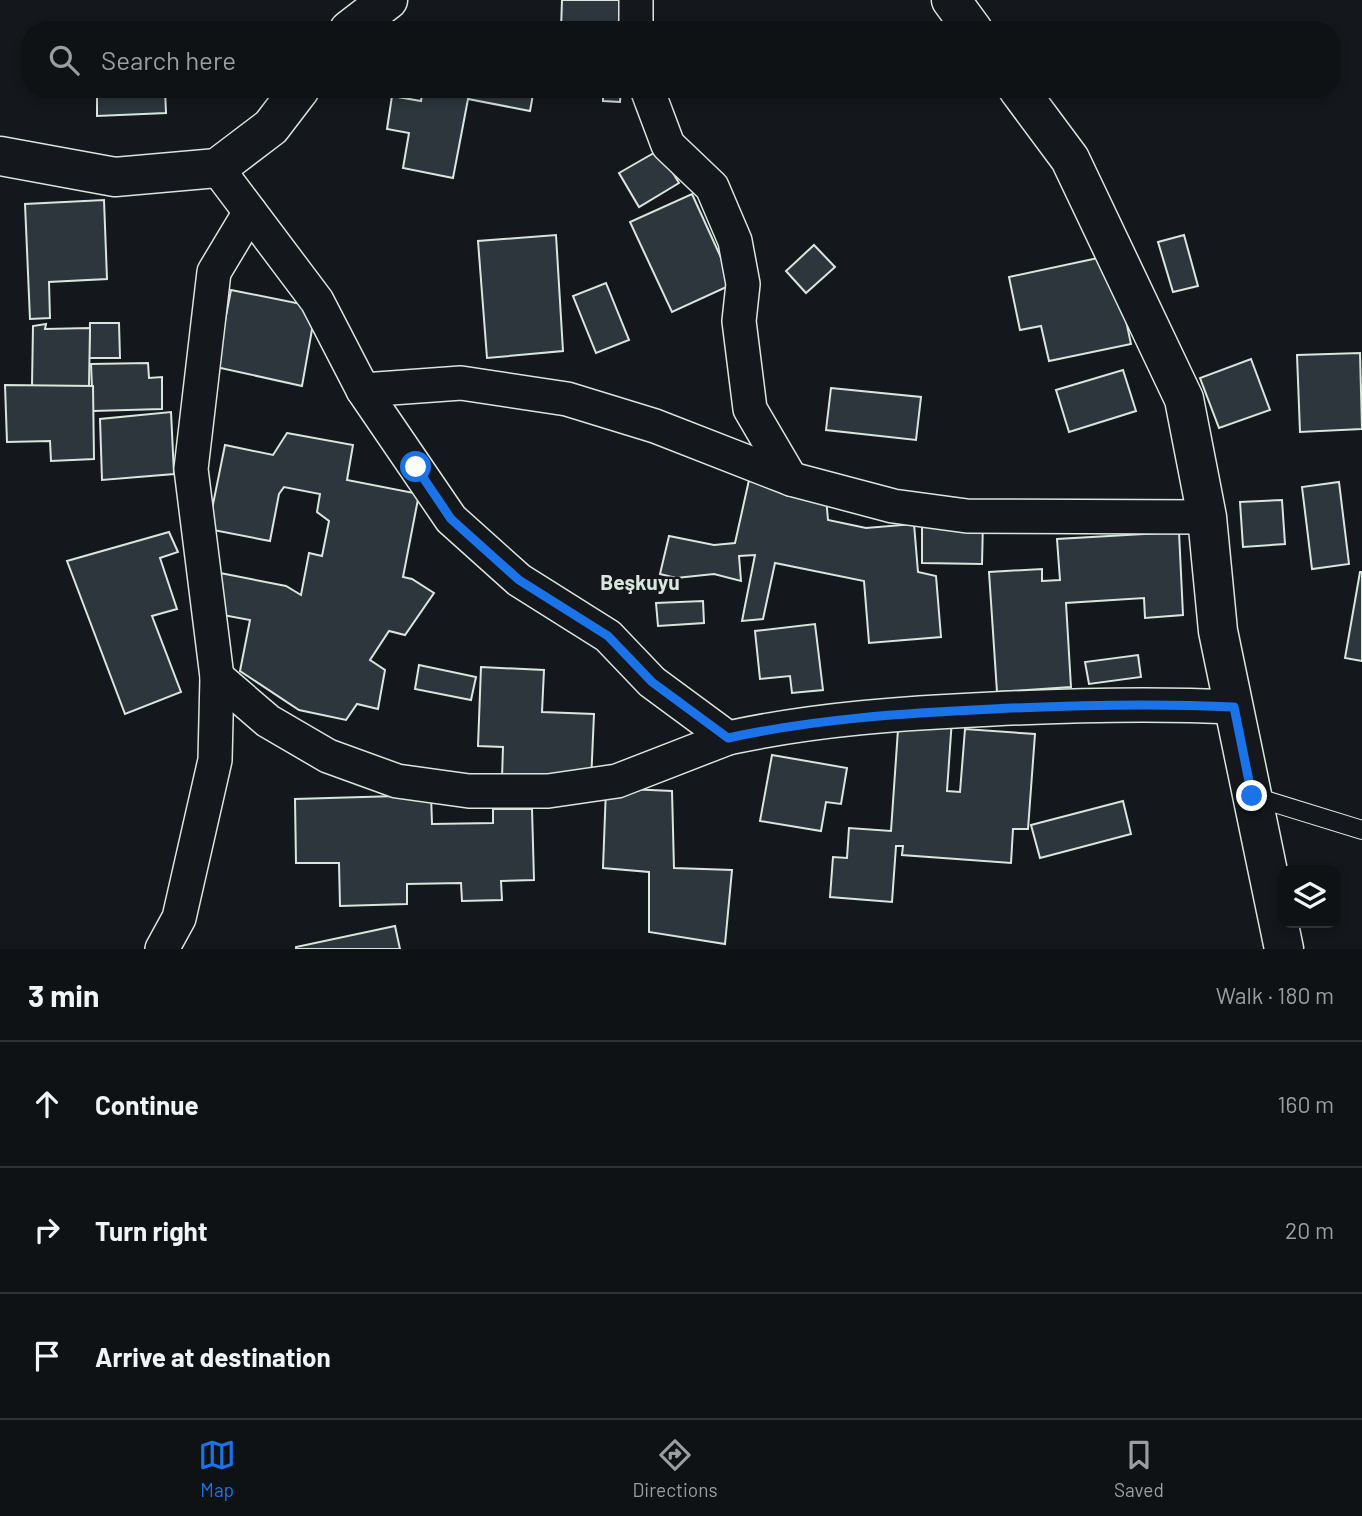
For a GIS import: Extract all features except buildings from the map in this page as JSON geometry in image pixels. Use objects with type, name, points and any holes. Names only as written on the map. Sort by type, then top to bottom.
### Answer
[{"type":"street","points":[[361,21],[388,0]]},
{"type":"street","points":[[636,0],[636,21]]},
{"type":"street","points":[[951,0],[966,21]]},
{"type":"street","points":[[0,156],[115,177],[217,168],[271,127],[293,98]]},
{"type":"street","points":[[651,98],[668,145],[712,187],[735,241],[743,284],[739,321],[750,409],[791,479]]},
{"type":"street","points":[[1025,98],[1070,159],[1184,399],[1207,517],[1218,631],[1284,949]]},
{"type":"street","points":[[217,168],[317,301],[363,390],[451,519],[519,580],[608,636],[652,682],[728,738]]},
{"type":"street","points":[[162,949],[179,918],[215,760],[217,677],[191,468],[214,272],[250,212]]},
{"type":"street","points":[[363,390],[461,383],[566,399],[655,426],[791,479],[893,506],[967,516],[1207,517]]},
{"type":"street","points":[[217,677],[268,721],[328,755],[397,780],[469,791],[548,791],[617,780],[728,738],[776,727],[920,712],[1139,704],[1234,707]]},
{"type":"lane","points":[[1252,796],[1362,830]]},
{"type":"district","name":"Beşkuyu","points":[[640,581]]},
{"type":"route","points":[[416,467],[451,519],[519,580],[608,636],[652,682],[728,738],[776,727],[920,712],[1049,705],[1164,704],[1234,707],[1252,796]]}]
